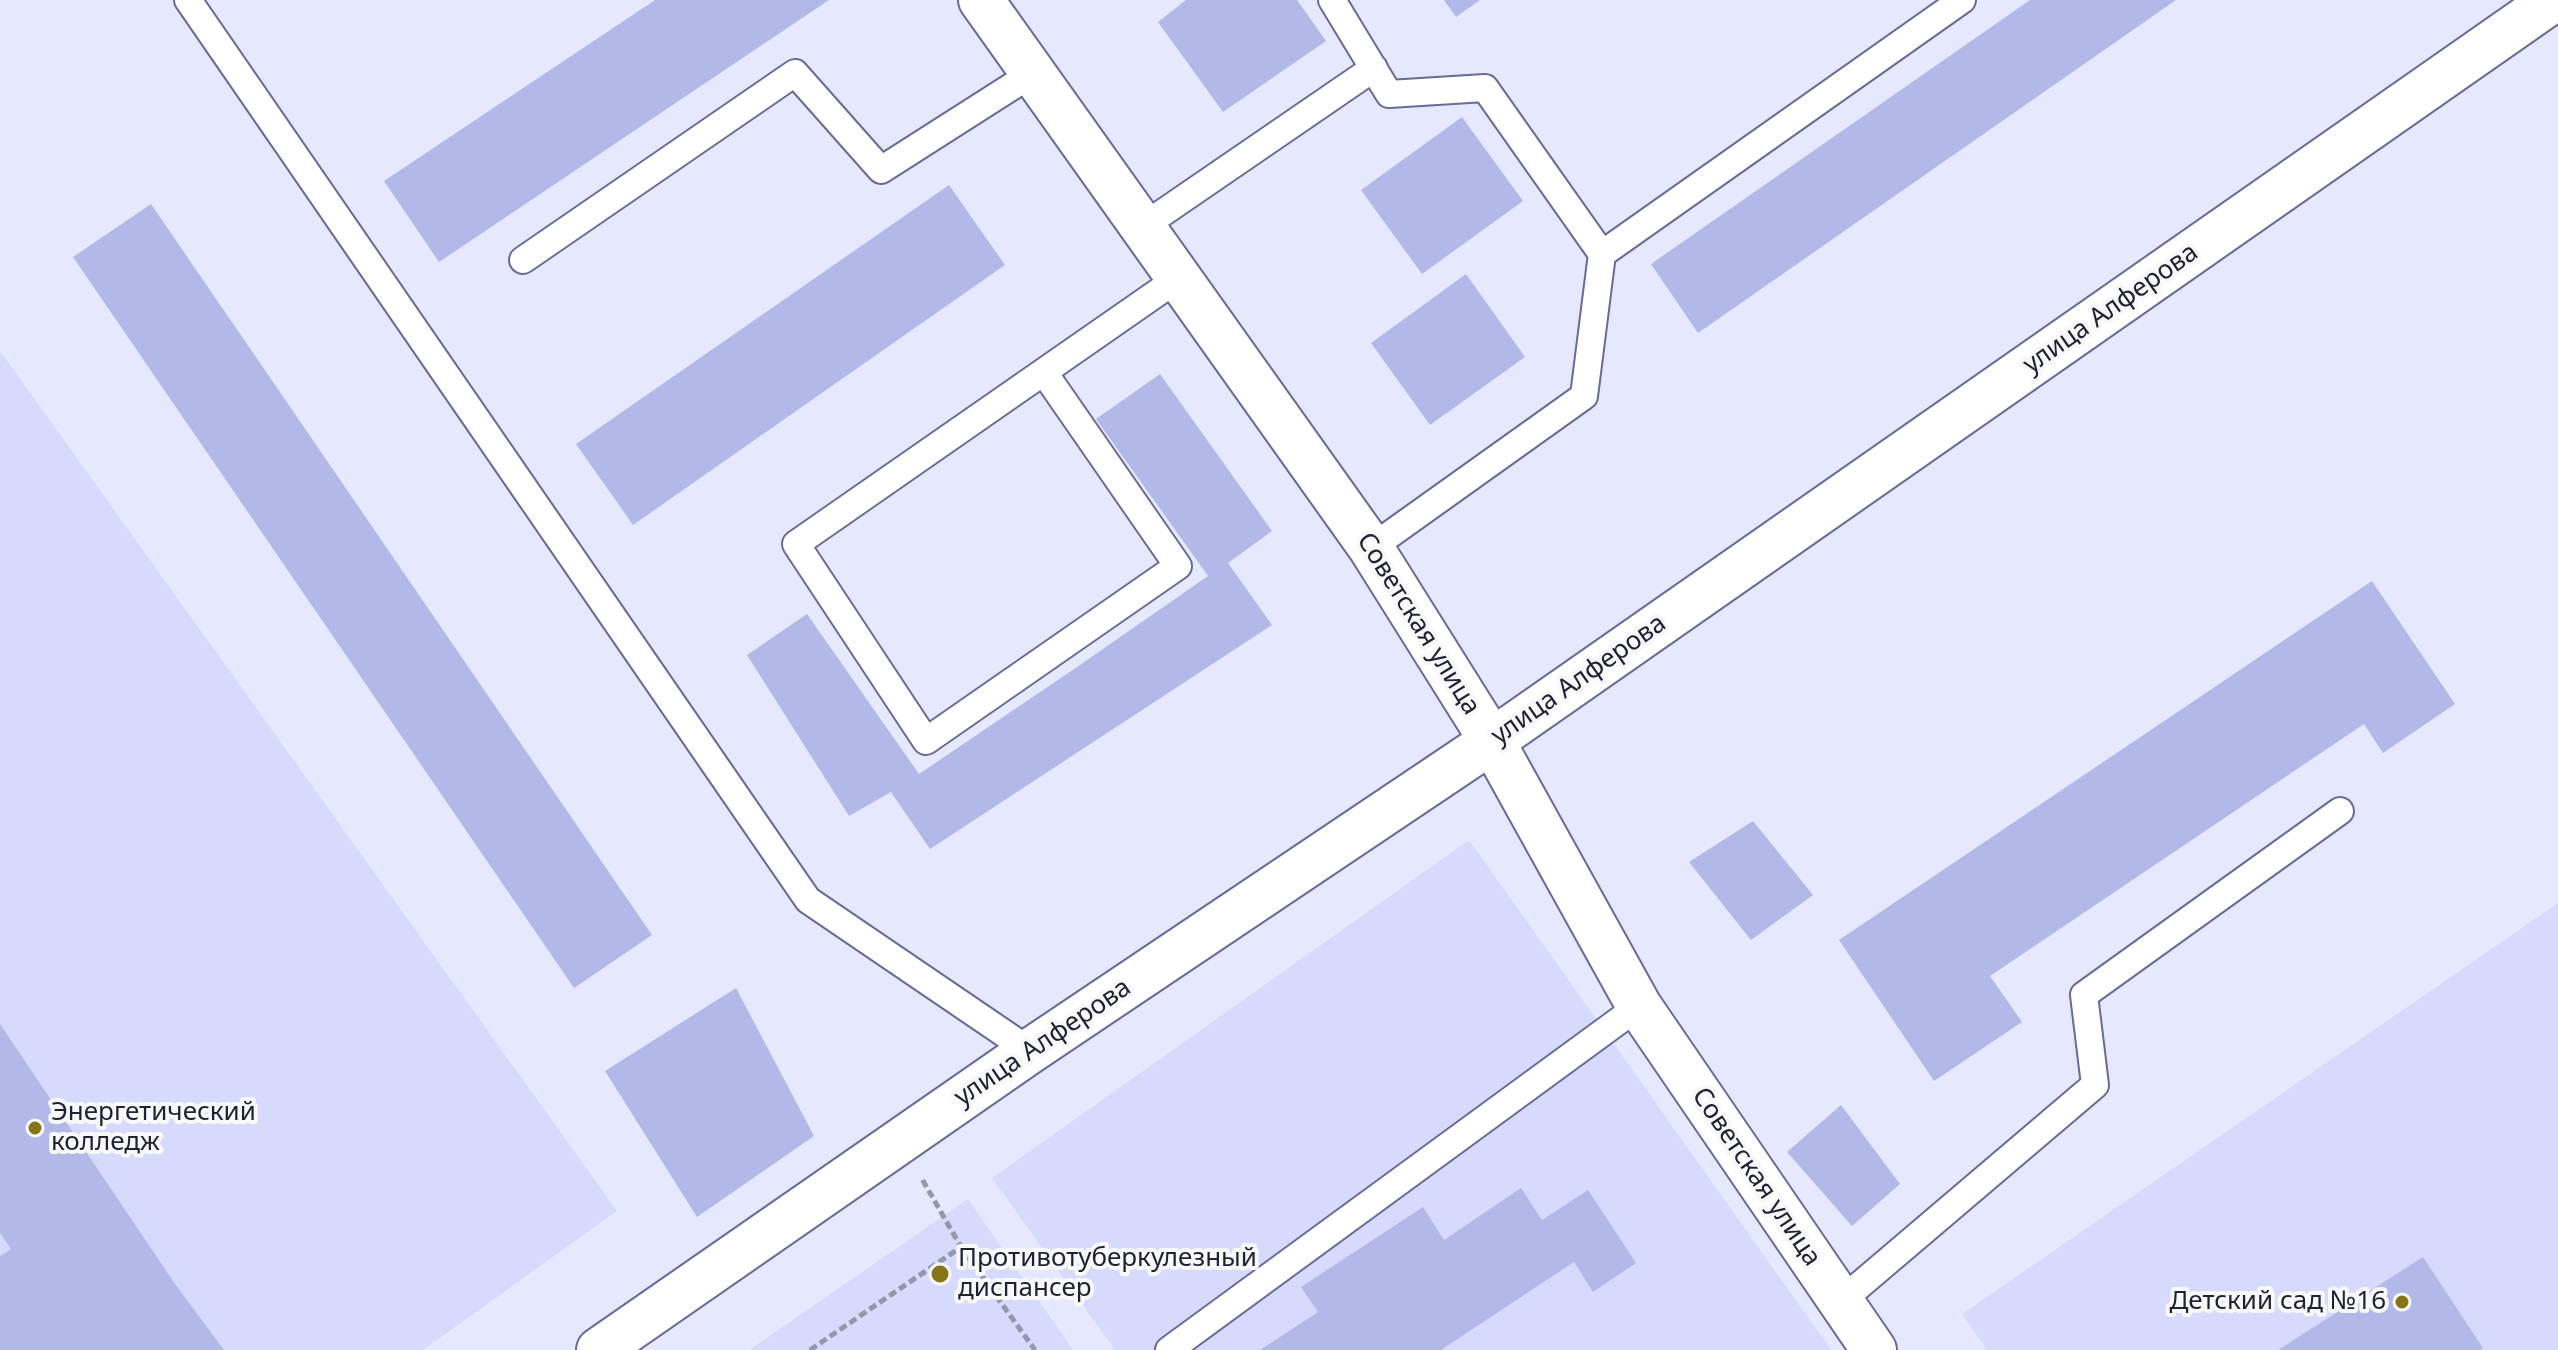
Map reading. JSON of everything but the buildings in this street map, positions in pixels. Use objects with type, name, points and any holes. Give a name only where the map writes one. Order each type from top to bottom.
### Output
[{"type":"street","name":"Советская улица","points":[[981,0],[1371,548],[1492,741],[1639,1006],[1874,1350]]},
{"type":"street","name":"улица Алферова","points":[[599,1350],[899,1140],[1492,741],[2553,0]]},
{"type":"lane","points":[[188,0],[808,900],[1030,1051]]},
{"type":"lane","points":[[1332,0],[1389,94],[1485,88],[1602,254],[1584,396],[1371,548]]},
{"type":"lane","points":[[1602,254],[1962,0]]},
{"type":"lane","points":[[1142,227],[1374,68]]},
{"type":"lane","points":[[523,260],[795,73],[881,170],[1033,73]]},
{"type":"lane","points":[[1045,374],[1178,566],[926,741],[796,544],[1045,374],[1180,277]]},
{"type":"lane","points":[[1841,1301],[2095,1085],[2084,995],[2340,811]]},
{"type":"lane","points":[[1169,1350],[1639,1006]]},
{"type":"path","points":[[899,1140],[961,1247],[1035,1350]]},
{"type":"path","points":[[810,1350],[961,1247]]},
{"type":"shaded area","points":[[0,351],[617,1211],[423,1350],[0,1350]]},
{"type":"shaded area","points":[[1469,840],[1831,1350],[1115,1350],[992,1178]]},
{"type":"shaded area","points":[[2558,903],[2558,1350],[1987,1350],[1962,1314]]},
{"type":"shaded area","name":"Противотуберкулезный диспансер","points":[[968,1199],[1073,1350],[749,1350]]},
{"type":"place","name":"Энергетический колледж","points":[[35,1128]]},
{"type":"place","name":"Противотуберкулезный диспансер","points":[[940,1274]]},
{"type":"place","name":"Детский сад №16","points":[[2402,1302]]}]
